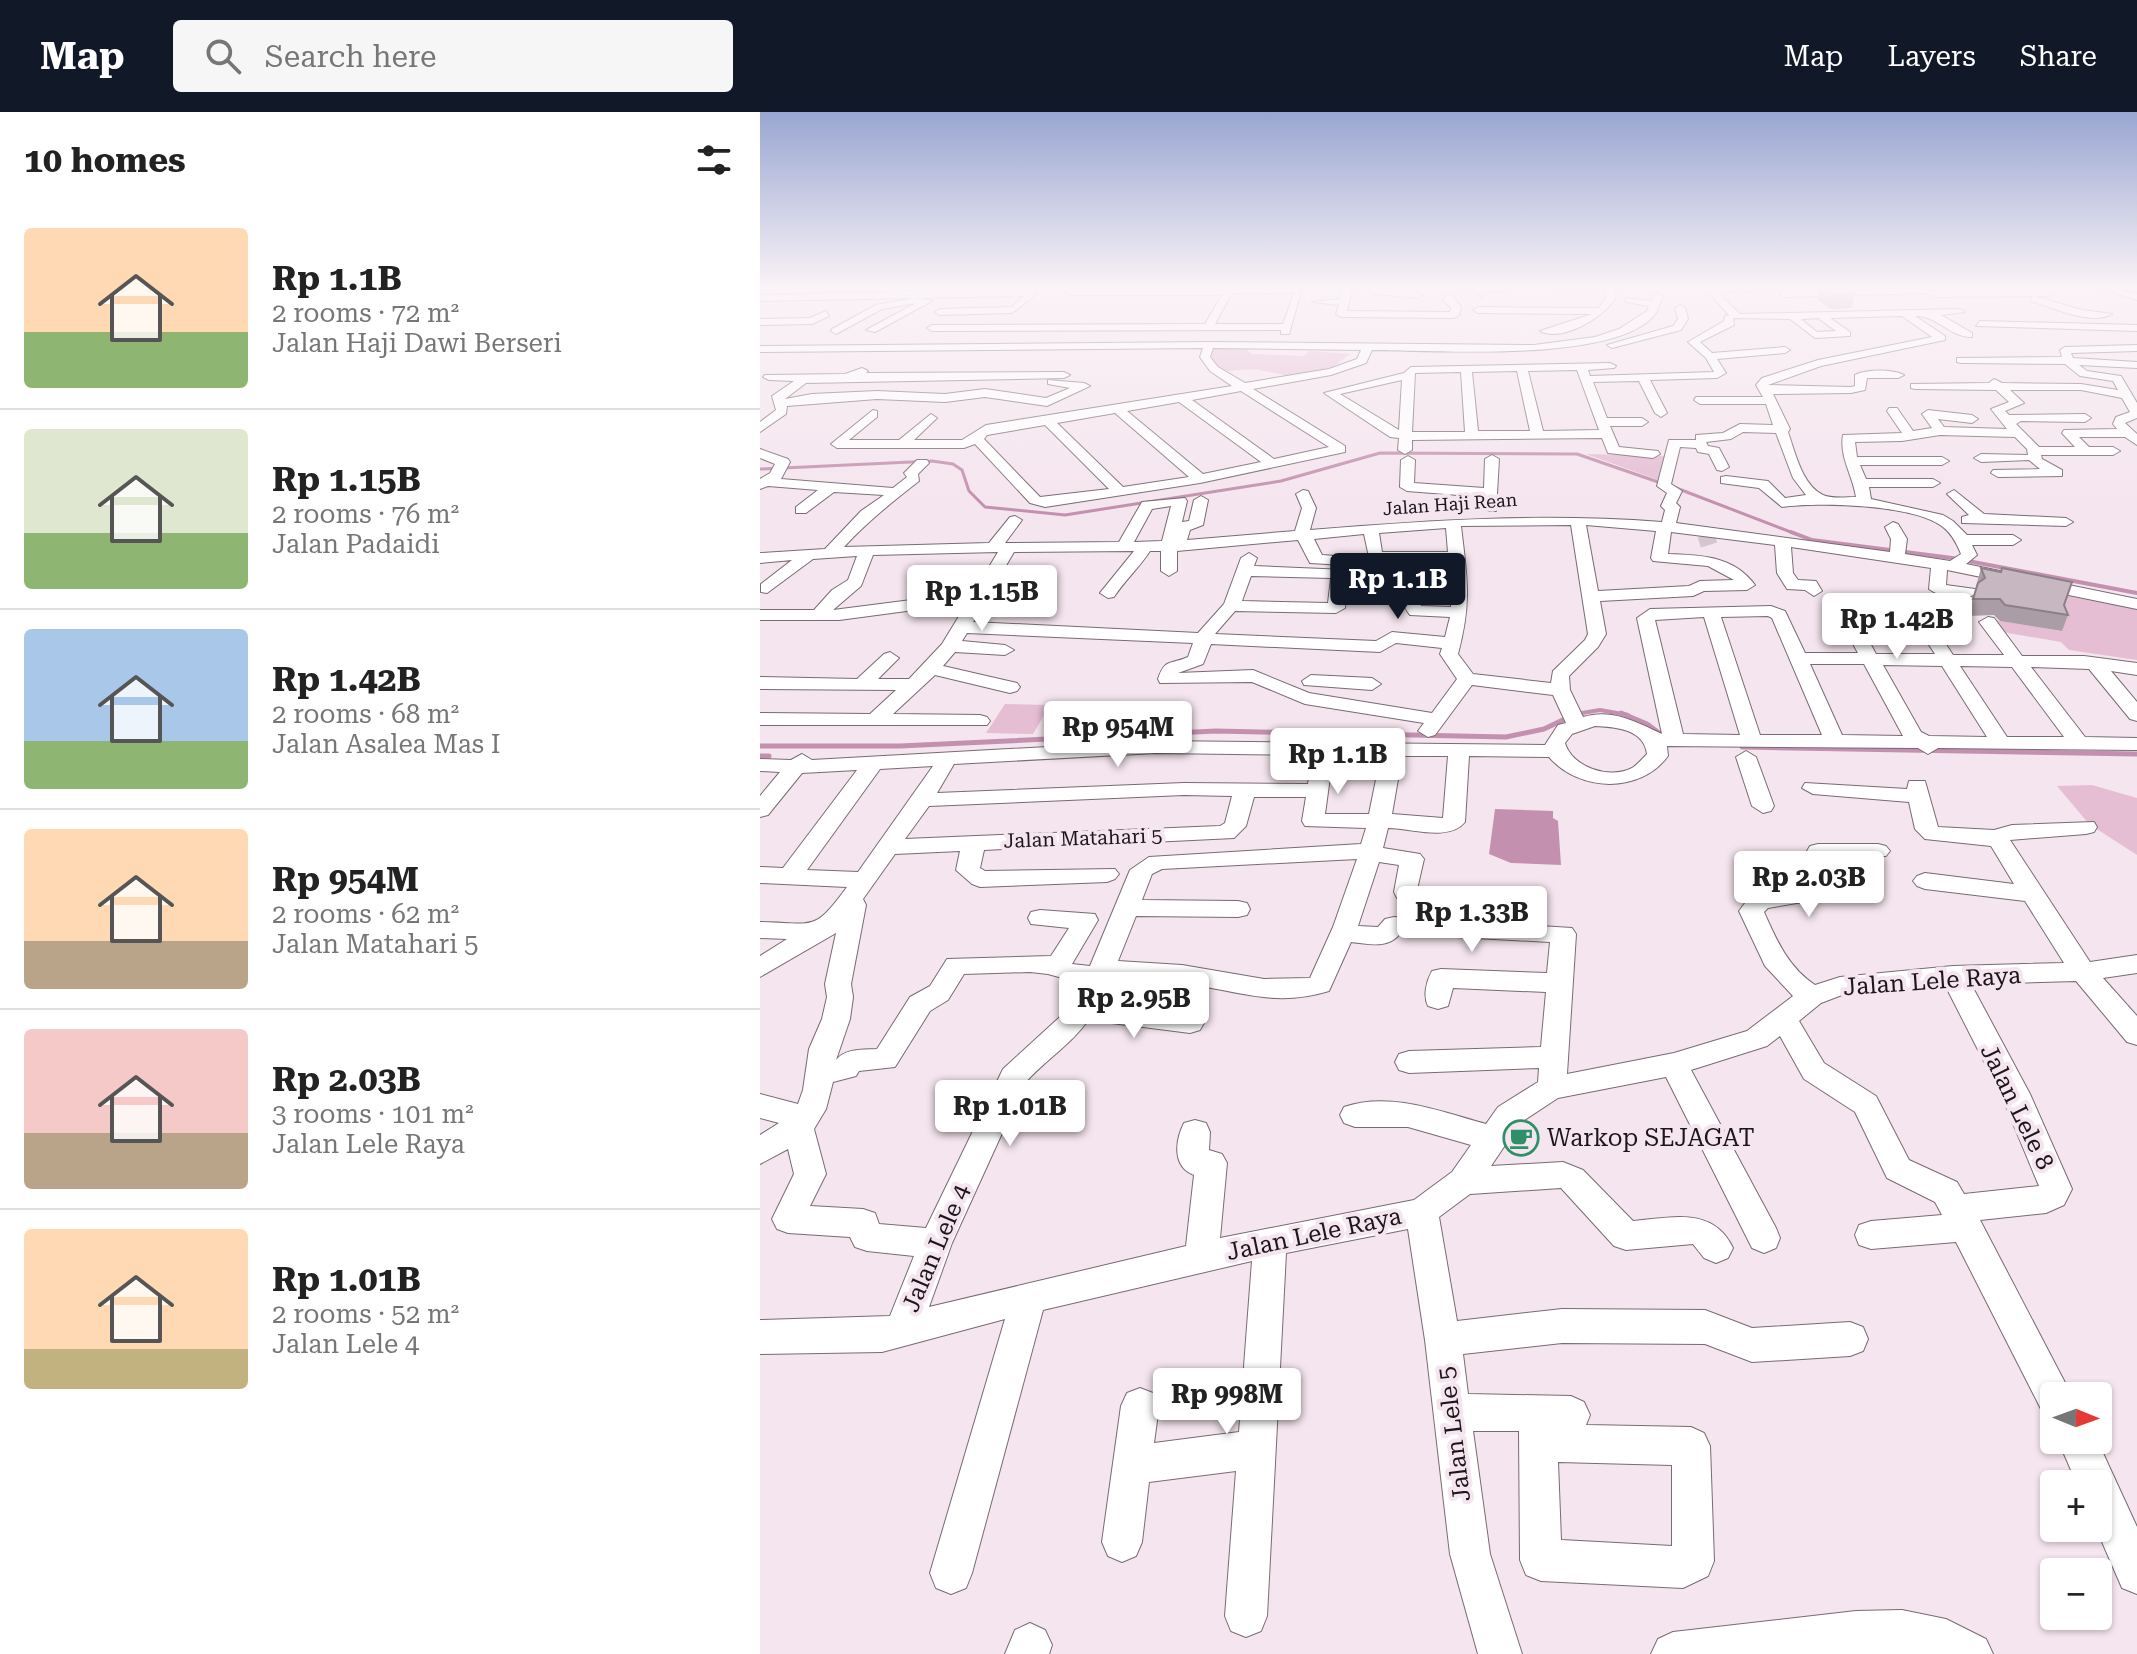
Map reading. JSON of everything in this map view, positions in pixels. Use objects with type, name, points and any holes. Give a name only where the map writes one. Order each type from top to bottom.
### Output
[{"type":"street","points":[[847,377],[863,370],[877,358]]},
{"type":"street","points":[[980,436],[1040,502],[1200,479],[1340,449],[1194,358]]},
{"type":"street","points":[[1202,386],[1210,369],[1205,358]]},
{"type":"street","points":[[873,414],[837,444],[964,444],[980,436],[1048,421],[1220,391],[1249,390],[1351,367],[1366,358]]},
{"type":"street","points":[[1497,358],[1498,369]]},
{"type":"street","points":[[1565,358],[1644,379],[1720,373],[1711,358]]},
{"type":"street","points":[[1580,363],[1585,358]]},
{"type":"street","points":[[1750,358],[1756,361],[1769,358]]},
{"type":"street","points":[[1818,498],[1793,470],[1784,429],[1762,385],[1766,380],[1839,358]]},
{"type":"street","points":[[1850,358],[1868,367]]},
{"type":"street","points":[[1889,358],[1895,361],[1915,386],[1939,399]]},
{"type":"street","points":[[1953,358],[1960,367],[1980,370],[2072,366]]},
{"type":"street","points":[[2068,358],[2072,366],[2086,375],[2115,377],[2130,397],[2137,414],[2120,420],[2119,424],[2132,434]]},
{"type":"street","points":[[1580,363],[1615,451],[1653,454]]},
{"type":"street","points":[[1492,493],[1407,487],[1408,371],[1522,369],[1580,363],[1610,366]]},
{"type":"street","points":[[974,389],[998,364]]},
{"type":"street","points":[[1023,375],[1034,365]]},
{"type":"street","points":[[1960,367],[2137,365]]},
{"type":"street","points":[[1271,390],[1375,370],[1351,367]]},
{"type":"street","points":[[1466,369],[1472,435]]},
{"type":"street","points":[[1522,369],[1537,434]]},
{"type":"street","points":[[1980,370],[2018,403],[1997,409],[2057,474],[1998,473]]},
{"type":"street","points":[[1700,400],[1851,390],[1861,388],[1861,375],[1903,374]]},
{"type":"street","points":[[917,387],[929,375]]},
{"type":"street","points":[[769,377],[1064,375],[1052,382]]},
{"type":"street","points":[[1408,375],[1330,394],[1394,434],[1406,445],[1455,443],[1472,435],[1508,442],[1537,434],[1608,433],[1642,422]]},
{"type":"street","points":[[1698,377],[1709,387]]},
{"type":"street","points":[[762,425],[809,378]]},
{"type":"street","points":[[1644,379],[1661,413]]},
{"type":"street","points":[[1382,382],[1408,396]]},
{"type":"street","points":[[781,403],[877,395],[945,398],[985,393],[1047,402],[1084,386],[1035,383]]},
{"type":"street","points":[[1915,386],[2081,387],[2130,397]]},
{"type":"street","points":[[760,396],[781,403],[829,407]]},
{"type":"street","points":[[980,436],[1008,396]]},
{"type":"street","points":[[1182,398],[1272,464]]},
{"type":"street","points":[[1091,413],[1096,405],[1105,402],[1135,406]]},
{"type":"street","points":[[1118,409],[1200,479]]},
{"type":"street","points":[[1893,411],[1910,436]]},
{"type":"street","points":[[1937,426],[2050,424],[2045,417],[2085,418]]},
{"type":"street","points":[[902,444],[931,418]]},
{"type":"street","points":[[1865,419],[1875,437]]},
{"type":"street","points":[[1863,494],[1851,459],[1848,438],[1910,436],[1937,426],[1977,420],[2013,425]]},
{"type":"street","points":[[1048,421],[1119,491]]},
{"type":"street","points":[[1784,429],[1740,428],[1734,435],[1700,436],[1674,443],[1665,484],[1675,491],[1668,506],[1673,507],[1659,558],[1708,543],[1725,565],[1793,585],[1810,585],[1814,591]]},
{"type":"street","points":[[2086,451],[2068,433],[2132,434]]},
{"type":"street","points":[[1555,434],[1559,450]]},
{"type":"street","points":[[1700,436],[1703,449],[1714,451],[1724,473],[1763,484],[1782,503],[1933,483]]},
{"type":"street","points":[[1967,445],[2033,451],[2113,451]]},
{"type":"street","points":[[1851,459],[1931,449]]},
{"type":"street","points":[[1981,458],[2033,451]]},
{"type":"street","points":[[760,453],[786,464],[776,476],[763,484]]},
{"type":"street","points":[[1490,520],[1492,459]]},
{"type":"street","points":[[1851,459],[1942,461]]},
{"type":"street","points":[[1851,459],[1912,470]]},
{"type":"street","points":[[829,554],[866,514],[881,506],[914,478],[911,473],[922,463]]},
{"type":"street","points":[[763,484],[896,492]]},
{"type":"street","points":[[801,510],[830,488]]},
{"type":"street","points":[[1303,494],[1309,508],[1301,536],[1306,538],[1307,546],[1316,560],[1349,560]]},
{"type":"street","points":[[1863,494],[1922,497]]},
{"type":"street","points":[[1863,494],[1944,521],[1980,518],[2066,522]]},
{"type":"street","points":[[1954,494],[1980,518]]},
{"type":"street","points":[[1124,546],[1147,505],[1175,500],[1180,503],[1169,571]]},
{"type":"street","points":[[1174,546],[1184,526],[1196,525],[1201,500]]},
{"type":"street","name":"Jalan Haji Rean","points":[[760,558],[867,550],[1174,546],[1371,530],[1428,519],[1453,523],[1578,520],[1666,526],[1708,543],[1783,542],[1821,555],[1897,553],[2137,604]]},
{"type":"street","points":[[875,720],[931,669],[950,646],[980,596],[1015,520]]},
{"type":"street","points":[[1574,719],[1560,690],[1561,671],[1592,643],[1597,634],[1578,520]]},
{"type":"street","points":[[1944,521],[1962,540],[1969,555],[1954,563],[1937,589],[1969,593]]},
{"type":"street","points":[[1453,523],[1461,584],[1459,612],[1450,643],[1453,662],[1467,679],[1560,690]]},
{"type":"street","points":[[1893,527],[1899,539],[1897,553]]},
{"type":"street","points":[[1371,530],[1377,556],[1405,559],[1458,557]]},
{"type":"street","points":[[1962,540],[2013,540]]},
{"type":"street","points":[[1256,541],[1235,599],[1208,629],[1196,660],[1169,669],[1165,686],[1253,676],[1267,680],[1284,691],[1326,700],[1428,734],[1459,749],[1554,751]]},
{"type":"street","points":[[1591,596],[1747,585],[1763,574],[1783,542]]},
{"type":"street","points":[[1108,593],[1118,578],[1129,571],[1145,546]]},
{"type":"street","points":[[819,615],[838,594],[855,583],[867,550]]},
{"type":"street","points":[[767,588],[807,556]]},
{"type":"street","points":[[1405,559],[1404,583],[1410,590],[1411,605],[1416,611],[1459,612]]},
{"type":"street","points":[[1235,599],[1335,609],[1340,573],[1244,571]]},
{"type":"street","points":[[1294,596],[1301,573]]},
{"type":"street","points":[[760,615],[839,615],[980,596]]},
{"type":"street","points":[[1235,599],[1336,596]]},
{"type":"street","points":[[1913,607],[2001,743]]},
{"type":"street","points":[[1842,608],[1919,747]]},
{"type":"street","points":[[1410,638],[1416,611]]},
{"type":"street","points":[[1711,612],[1763,806]]},
{"type":"street","points":[[1835,742],[1800,658],[1776,612],[1656,613],[1646,618],[1662,746],[1651,767],[1617,778],[1576,771],[1561,762],[1554,751],[1554,739],[1574,719],[1630,724],[1662,746],[1749,749],[2001,743],[2137,744]]},
{"type":"street","points":[[1988,622],[2079,744]]},
{"type":"street","points":[[961,627],[1380,647],[1389,638],[1450,643]]},
{"type":"street","points":[[950,646],[1005,650]]},
{"type":"street","points":[[864,682],[890,658]]},
{"type":"street","points":[[1800,658],[2091,663],[2137,669]]},
{"type":"street","points":[[2091,663],[2096,665],[2137,715]]},
{"type":"street","points":[[931,669],[1010,687]]},
{"type":"street","points":[[760,765],[797,767],[1156,747],[1393,747],[1428,734],[1467,679]]},
{"type":"street","points":[[1311,681],[1372,684]]},
{"type":"street","points":[[760,683],[914,685]]},
{"type":"street","points":[[1326,700],[1339,683]]},
{"type":"street","points":[[760,738],[769,719],[980,721]]},
{"type":"street","points":[[1749,749],[1835,742],[2137,760]]},
{"type":"street","points":[[1324,747],[1315,791],[1313,821],[1379,820],[1444,826],[1454,822],[1459,749]]},
{"type":"street","points":[[819,1075],[846,1068],[851,1061],[885,1059],[920,1004],[939,993],[956,965],[1030,963],[1085,975],[1100,972],[1205,978],[1260,989],[1313,987],[1320,984],[1335,954],[1379,820],[1393,747]]},
{"type":"street","points":[[760,753],[808,753],[760,810]]},
{"type":"street","points":[[760,968],[833,923],[890,847],[948,758]]},
{"type":"street","points":[[790,876],[873,763]]},
{"type":"street","points":[[1813,788],[1918,791],[1926,829],[1933,834],[1994,838],[2012,832],[2086,827]]},
{"type":"street","points":[[922,800],[1184,789],[1315,791]]},
{"type":"street","name":"Jalan Matahari 5","points":[[890,847],[1226,833],[1235,826],[1245,790]]},
{"type":"street","points":[[1994,838],[2083,972],[2137,1035]]},
{"type":"street","points":[[974,842],[968,870],[980,879],[1107,874]]},
{"type":"street","points":[[1812,996],[1789,983],[1774,962],[1751,911],[1760,901],[1811,893],[1821,879],[1816,856],[1818,851],[1878,851]]},
{"type":"street","name":"Jalan Lele 4","points":[[902,1331],[935,1243],[1013,1077],[1083,1009],[1099,983],[1100,972],[1142,870],[1157,862],[1369,852],[1412,859],[1406,892]]},
{"type":"street","points":[[760,875],[790,876],[858,890]]},
{"type":"street","points":[[1925,881],[2032,894]]},
{"type":"street","points":[[760,1151],[801,1123],[818,1090],[823,1049],[838,1008],[838,984],[858,890]]},
{"type":"street","points":[[1128,908],[1238,909]]},
{"type":"street","points":[[1040,918],[1086,920],[1057,967]]},
{"type":"street","points":[[1341,933],[1384,936],[1394,925],[1563,934],[1552,1088]]},
{"type":"street","points":[[760,930],[820,932]]},
{"type":"street","name":"Jalan Lele Raya","points":[[760,1337],[882,1335],[1202,1257],[1422,1212],[1463,1181],[1509,1115],[1552,1088],[1674,1064],[1757,1039],[1812,996],[1858,982],[1953,975],[2083,972],[2137,964]]},
{"type":"street","name":"Jalan Lele 8","points":[[1953,975],[1997,1065],[2015,1094],[2056,1189],[2046,1199],[1962,1218]]},
{"type":"street","points":[[1438,999],[1441,978],[1559,983]]},
{"type":"street","points":[[1083,1009],[1190,1023]]},
{"type":"street","points":[[1785,1020],[1814,1071],[1866,1104],[1898,1169],[1907,1176],[1946,1192],[2047,1382]]},
{"type":"street","points":[[1409,1062],[1553,1057]]},
{"type":"street","points":[[1674,1064],[1706,1131],[1742,1189],[1764,1238]]},
{"type":"street","points":[[760,1106],[801,1123]]},
{"type":"street","points":[[1355,1115],[1408,1115],[1491,1138]]},
{"type":"street","points":[[801,1123],[810,1174],[788,1219],[863,1223],[867,1237],[935,1243]]},
{"type":"street","points":[[1195,1132],[1193,1159],[1198,1163],[1211,1163],[1202,1257]]},
{"type":"street","points":[[1463,1181],[1563,1175],[1572,1179],[1626,1236],[1693,1230],[1704,1234],[1716,1248]]},
{"type":"street","name":"Jalan Lele 5","points":[[1422,1212],[1443,1340],[1470,1554],[1500,1654]]},
{"type":"street","points":[[1871,1235],[1962,1218]]},
{"type":"street","points":[[1246,1616],[1270,1242]]},
{"type":"street","points":[[951,1573],[1029,1297]]},
{"type":"street","points":[[1443,1340],[1562,1326],[1705,1327],[1752,1345],[1850,1339]]},
{"type":"street","points":[[1122,1542],[1140,1406]]},
{"type":"street","points":[[1453,1413],[1549,1423],[1691,1446],[1693,1561],[1683,1567],[1541,1560],[1549,1423]]},
{"type":"street","points":[[1133,1465],[1257,1449]]},
{"type":"street","points":[[2112,1517],[2137,1573]]},
{"type":"street","points":[[1673,1654],[1871,1631],[1946,1641],[1971,1654]]},
{"type":"shaded area","points":[[1212,358],[1345,358],[1333,367],[1289,376],[1256,369],[1226,371]]},
{"type":"shaded area","points":[[1586,454],[1667,456],[1664,482]]},
{"type":"shaded area","points":[[2067,593],[2137,607],[2137,660],[2069,650],[2061,642],[2002,632],[1995,620],[2061,631],[2058,621]]},
{"type":"shaded area","points":[[1005,704],[1050,705],[1033,734],[986,733]]},
{"type":"shaded area","points":[[2092,785],[2137,798],[2137,855],[2089,824],[2057,786]]},
{"type":"shaded area","points":[[1495,809],[1553,811],[1553,818],[1558,821],[1561,865],[1511,863],[1489,854]]},
{"type":"building","points":[[1981,568],[2001,572],[2002,568],[2072,582],[2064,605],[2068,615],[2005,605],[2000,599],[1973,599],[1978,583],[1985,578]]},
{"type":"waterway","points":[[760,469],[932,461],[953,464],[962,470],[969,491],[985,507],[1065,515],[1281,481],[1380,453],[1577,454],[1661,483]]},
{"type":"waterway","points":[[1671,486],[1796,534]]},
{"type":"waterway","points":[[1791,532],[1812,540],[1952,558],[2137,593]]},
{"type":"waterway","points":[[1580,713],[1576,714],[1600,710],[1624,714]]},
{"type":"waterway","points":[[1624,714],[1647,724],[1666,738]]},
{"type":"waterway","points":[[760,746],[900,746],[1216,731],[1506,737],[1544,729],[1567,718]]},
{"type":"waterway","points":[[1742,747],[2137,754]]},
{"type":"waterway","points":[[760,756],[769,756]]},
{"type":"tunnel","points":[[1706,535],[1709,545]]},
{"type":"place","name":"Warkop SEJAGAT","points":[[1521,1138]]}]
